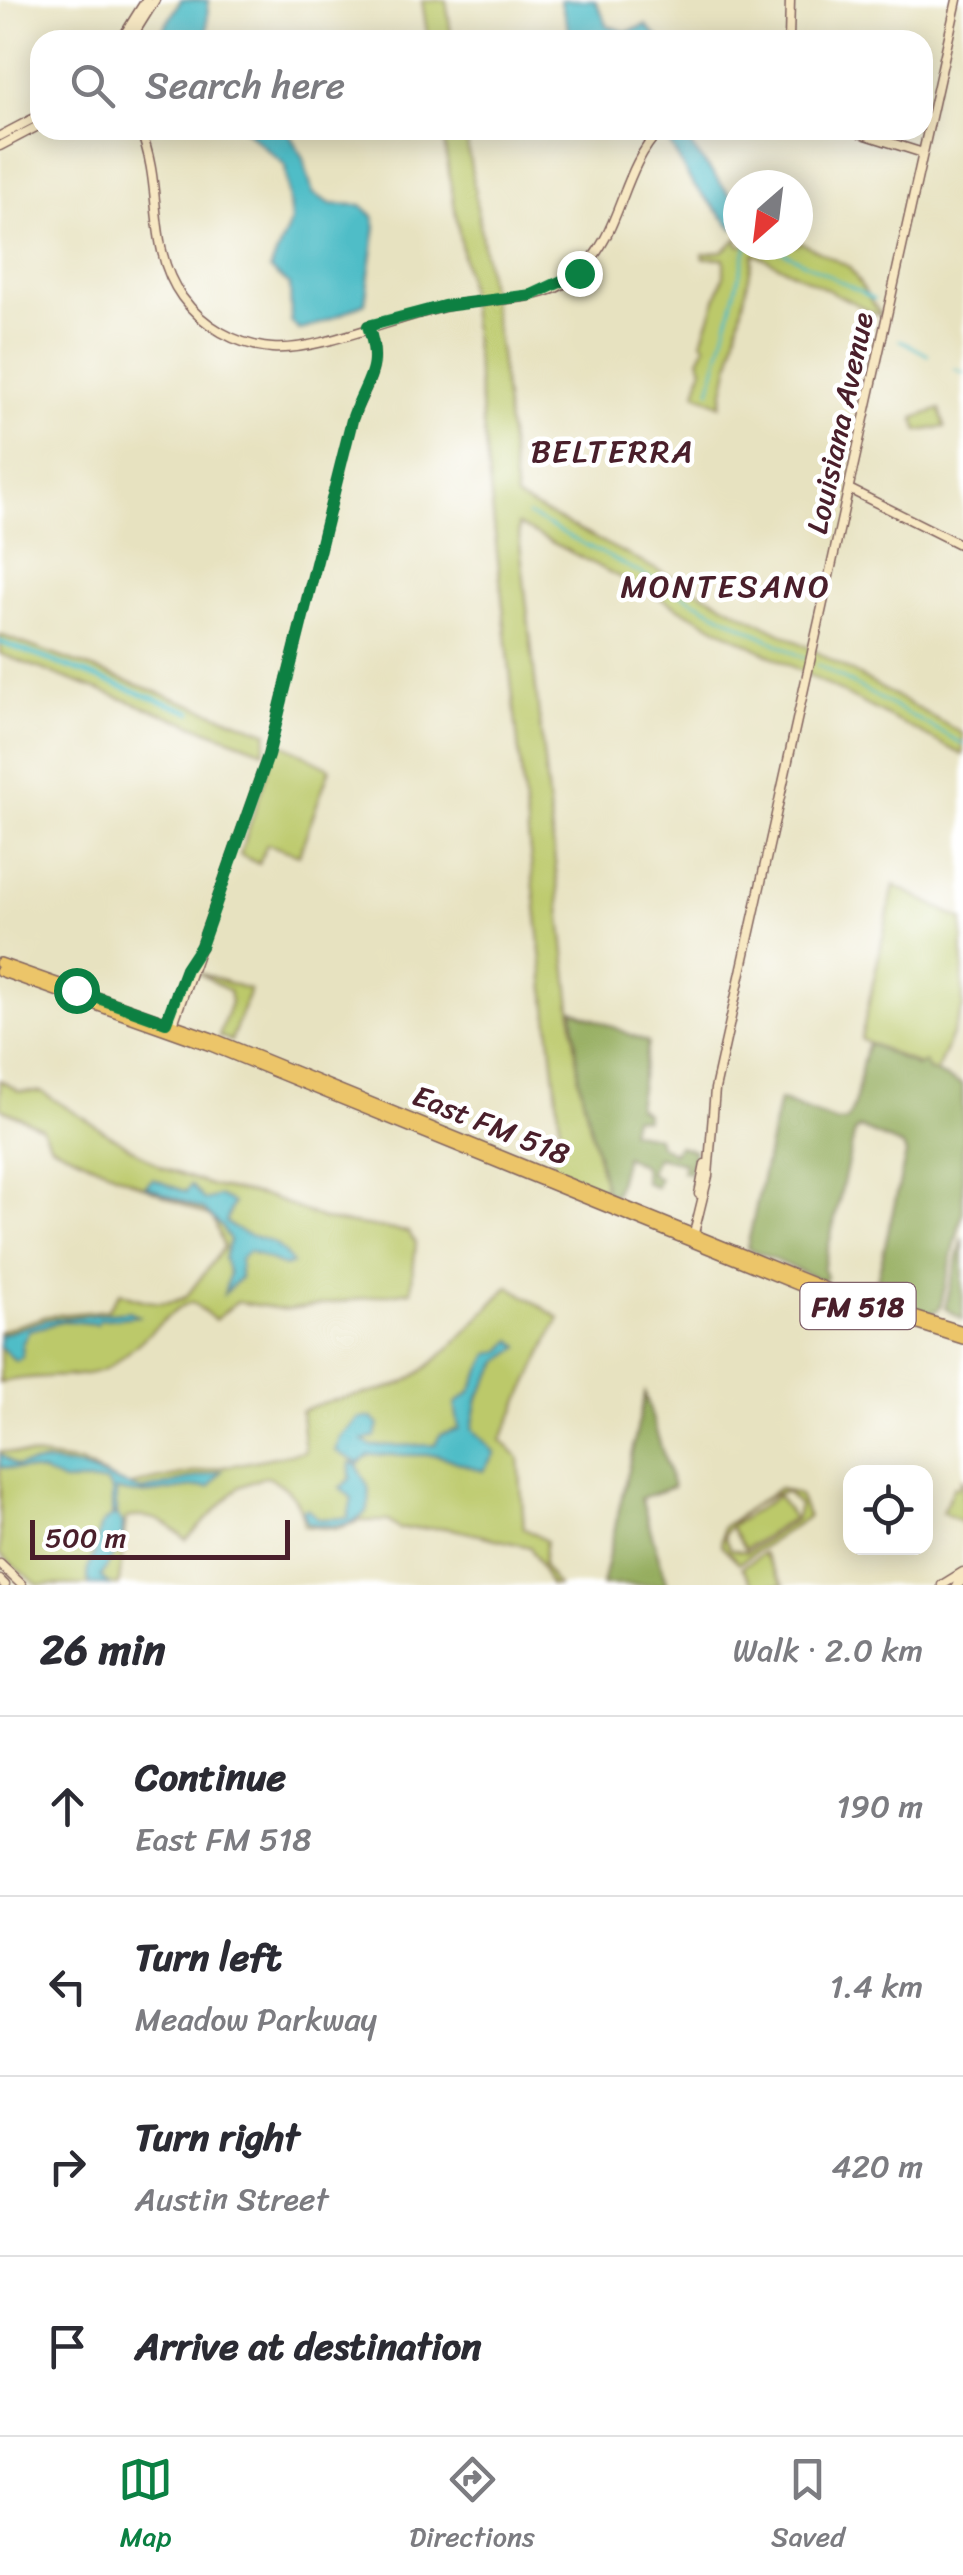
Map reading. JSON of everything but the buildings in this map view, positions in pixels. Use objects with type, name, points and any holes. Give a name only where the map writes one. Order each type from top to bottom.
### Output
[{"type":"main road","name":"East FM 518","points":[[0,963],[46,983]]},
{"type":"main road","name":"East FM 518","points":[[0,970],[168,1026],[756,1264],[963,1339]]},
{"type":"main road","name":"East FM 518","points":[[919,1322],[963,1331]]},
{"type":"street","points":[[128,30],[146,0]]},
{"type":"street","points":[[136,30],[155,0]]},
{"type":"street","points":[[788,30],[790,0]]},
{"type":"street","name":"Louisiana Avenue","points":[[933,109],[957,0]]},
{"type":"street","points":[[0,136],[30,120]]},
{"type":"street","points":[[0,146],[30,130]]},
{"type":"street","points":[[143,140],[154,174],[162,255],[176,288],[202,319],[237,340],[274,348],[304,347],[444,306],[532,295],[570,280],[594,259],[608,237],[638,162],[653,140]]},
{"type":"street","points":[[880,140],[923,154]]},
{"type":"street","name":"Louisiana Avenue","points":[[691,1237],[709,1150],[715,1088],[926,140]]},
{"type":"street","points":[[168,1026],[201,946],[268,756],[352,420],[374,376],[374,350],[368,326]]},
{"type":"street","points":[[848,489],[963,546]]},
{"type":"street","points":[[0,1564],[22,1585]]},
{"type":"street","points":[[942,1585],[961,1578]]},
{"type":"green space","points":[[422,0],[446,0],[450,30],[426,30]]},
{"type":"green space","points":[[444,140],[467,140],[500,354],[516,498],[806,646],[963,734],[963,755],[518,525],[579,1080],[606,1192],[551,1169],[560,1126],[468,288]]},
{"type":"green space","points":[[813,249],[849,267],[882,317],[768,260],[813,260]]},
{"type":"green space","points":[[723,251],[723,258],[703,258],[702,254]]},
{"type":"green space","points":[[724,260],[752,260],[721,405],[696,393],[703,367],[699,359],[706,345],[702,341],[724,275]]},
{"type":"green space","points":[[940,409],[945,427],[918,431],[914,418]]},
{"type":"green space","points":[[0,635],[267,732],[264,751],[0,654]]},
{"type":"green space","points":[[277,741],[330,768],[299,855],[267,844],[259,864],[240,855]]},
{"type":"green space","points":[[894,885],[963,920],[963,1008],[936,1073],[861,1039]]},
{"type":"green space","points":[[197,972],[250,990],[231,1041],[219,1036],[231,1002],[229,991]]},
{"type":"green space","points":[[573,1010],[648,1042],[637,1106],[646,1114],[645,1119],[633,1117],[630,1131],[657,1137],[659,1145],[674,1153],[678,1146],[694,1150],[690,1173],[682,1171],[684,1163],[657,1157],[649,1172],[659,1179],[656,1187],[645,1182],[643,1166],[625,1156],[615,1195],[606,1192],[579,1080]]},
{"type":"green space","points":[[868,1043],[917,1066],[925,1062],[929,1070],[963,1085],[963,1211],[940,1308],[930,1315],[873,1298],[906,1154],[903,1146],[860,1128],[855,1131],[823,1270],[827,1278],[823,1281],[747,1248],[779,1100],[837,1122],[847,1121]]},
{"type":"green space","points":[[0,1080],[19,1091],[42,1092],[163,1168],[213,1186],[270,1197],[325,1220],[408,1232],[416,1243],[411,1291],[287,1310],[237,1302],[215,1320],[192,1302],[174,1312],[107,1368],[0,1383],[0,1331],[46,1316],[107,1310],[120,1292],[152,1302],[186,1297],[224,1247],[213,1218],[51,1145],[41,1127],[0,1108]]},
{"type":"green space","points":[[963,1238],[963,1320],[945,1308]]},
{"type":"green space","points":[[509,1286],[559,1318],[501,1440],[519,1458],[524,1528],[546,1541],[543,1565],[557,1585],[550,1585],[530,1547],[448,1528],[399,1529],[388,1521],[360,1521],[335,1529],[304,1526],[293,1496],[266,1476],[239,1487],[186,1540],[159,1520],[126,1518],[119,1585],[38,1585],[0,1554],[0,1451],[80,1463],[126,1486],[305,1451],[301,1412],[405,1382],[445,1352]]},
{"type":"green space","points":[[645,1394],[673,1487],[641,1498],[667,1585],[602,1585]]},
{"type":"green space","points":[[963,1478],[962,1523],[942,1512],[954,1486],[958,1488]]},
{"type":"green space","points":[[779,1488],[799,1495],[808,1517],[739,1563],[721,1545],[723,1527]],"holes":[[[786,1492],[799,1505],[795,1520],[747,1552],[730,1549],[724,1536],[728,1529],[760,1502]]]},
{"type":"green space","points":[[778,1496],[793,1518],[745,1549],[730,1527]]},
{"type":"green space","points":[[763,1553],[784,1585],[754,1585],[742,1567]]},
{"type":"water","points":[[181,0],[208,0],[207,30],[163,30]]},
{"type":"water","points":[[560,0],[595,0],[608,26],[621,30],[569,30]]},
{"type":"water","points":[[256,140],[293,140],[303,158],[313,193],[331,204],[361,205],[373,216],[376,226],[365,303],[299,330],[291,322],[290,285],[270,269],[291,221],[285,165]]},
{"type":"water","points":[[668,140],[686,140],[723,186],[723,217],[692,183]]},
{"type":"water","points":[[153,1179],[186,1192],[191,1185],[204,1200],[219,1196],[233,1203],[226,1222],[276,1245],[292,1264],[284,1266],[249,1251],[240,1259],[240,1278],[224,1294],[229,1274],[224,1258],[230,1241],[222,1227],[204,1210],[145,1186]]},
{"type":"water","points":[[129,1311],[138,1316],[99,1320],[97,1324],[66,1321],[29,1330],[22,1344],[22,1357],[16,1361],[0,1347],[0,1335],[46,1320]]},
{"type":"water","points":[[512,1340],[520,1347],[499,1362],[478,1398],[472,1429],[495,1453],[483,1471],[437,1455],[369,1455],[359,1463],[336,1451],[340,1438],[359,1418],[372,1418],[379,1425],[375,1437],[363,1441],[372,1446],[435,1445],[440,1435],[459,1429],[455,1404],[470,1392],[489,1354],[502,1351]]},
{"type":"water","points":[[0,1454],[16,1466],[47,1462],[79,1467],[142,1491],[222,1471],[210,1487],[139,1494],[116,1490],[116,1513],[112,1514],[112,1490],[106,1482],[63,1482],[43,1472],[0,1467]]},
{"type":"water","points":[[350,1463],[358,1465],[368,1487],[366,1510],[360,1518],[340,1525],[307,1523],[303,1510],[307,1508],[318,1519],[348,1518],[352,1498],[340,1488],[350,1479]]},
{"type":"water","points":[[116,1515],[123,1524],[122,1540],[101,1577],[110,1585],[90,1585],[87,1572],[99,1531]]},
{"type":"waterway","points":[[710,391],[743,260]]},
{"type":"waterway","points":[[799,260],[874,299]]},
{"type":"waterway","points":[[900,340],[928,355]]},
{"type":"waterway","points":[[955,369],[963,373]]},
{"type":"waterway","points":[[528,515],[804,658]]},
{"type":"waterway","points":[[0,642],[191,712]]},
{"type":"waterway","points":[[818,665],[963,744]]},
{"type":"district","name":"BELTERRA","points":[[613,451]]},
{"type":"district","name":"MONTESANO","points":[[726,586]]},
{"type":"route","points":[[76,990],[166,1022],[186,969],[201,946],[268,756],[352,420],[374,376],[374,350],[368,326],[444,306],[545,292],[579,273]]}]
